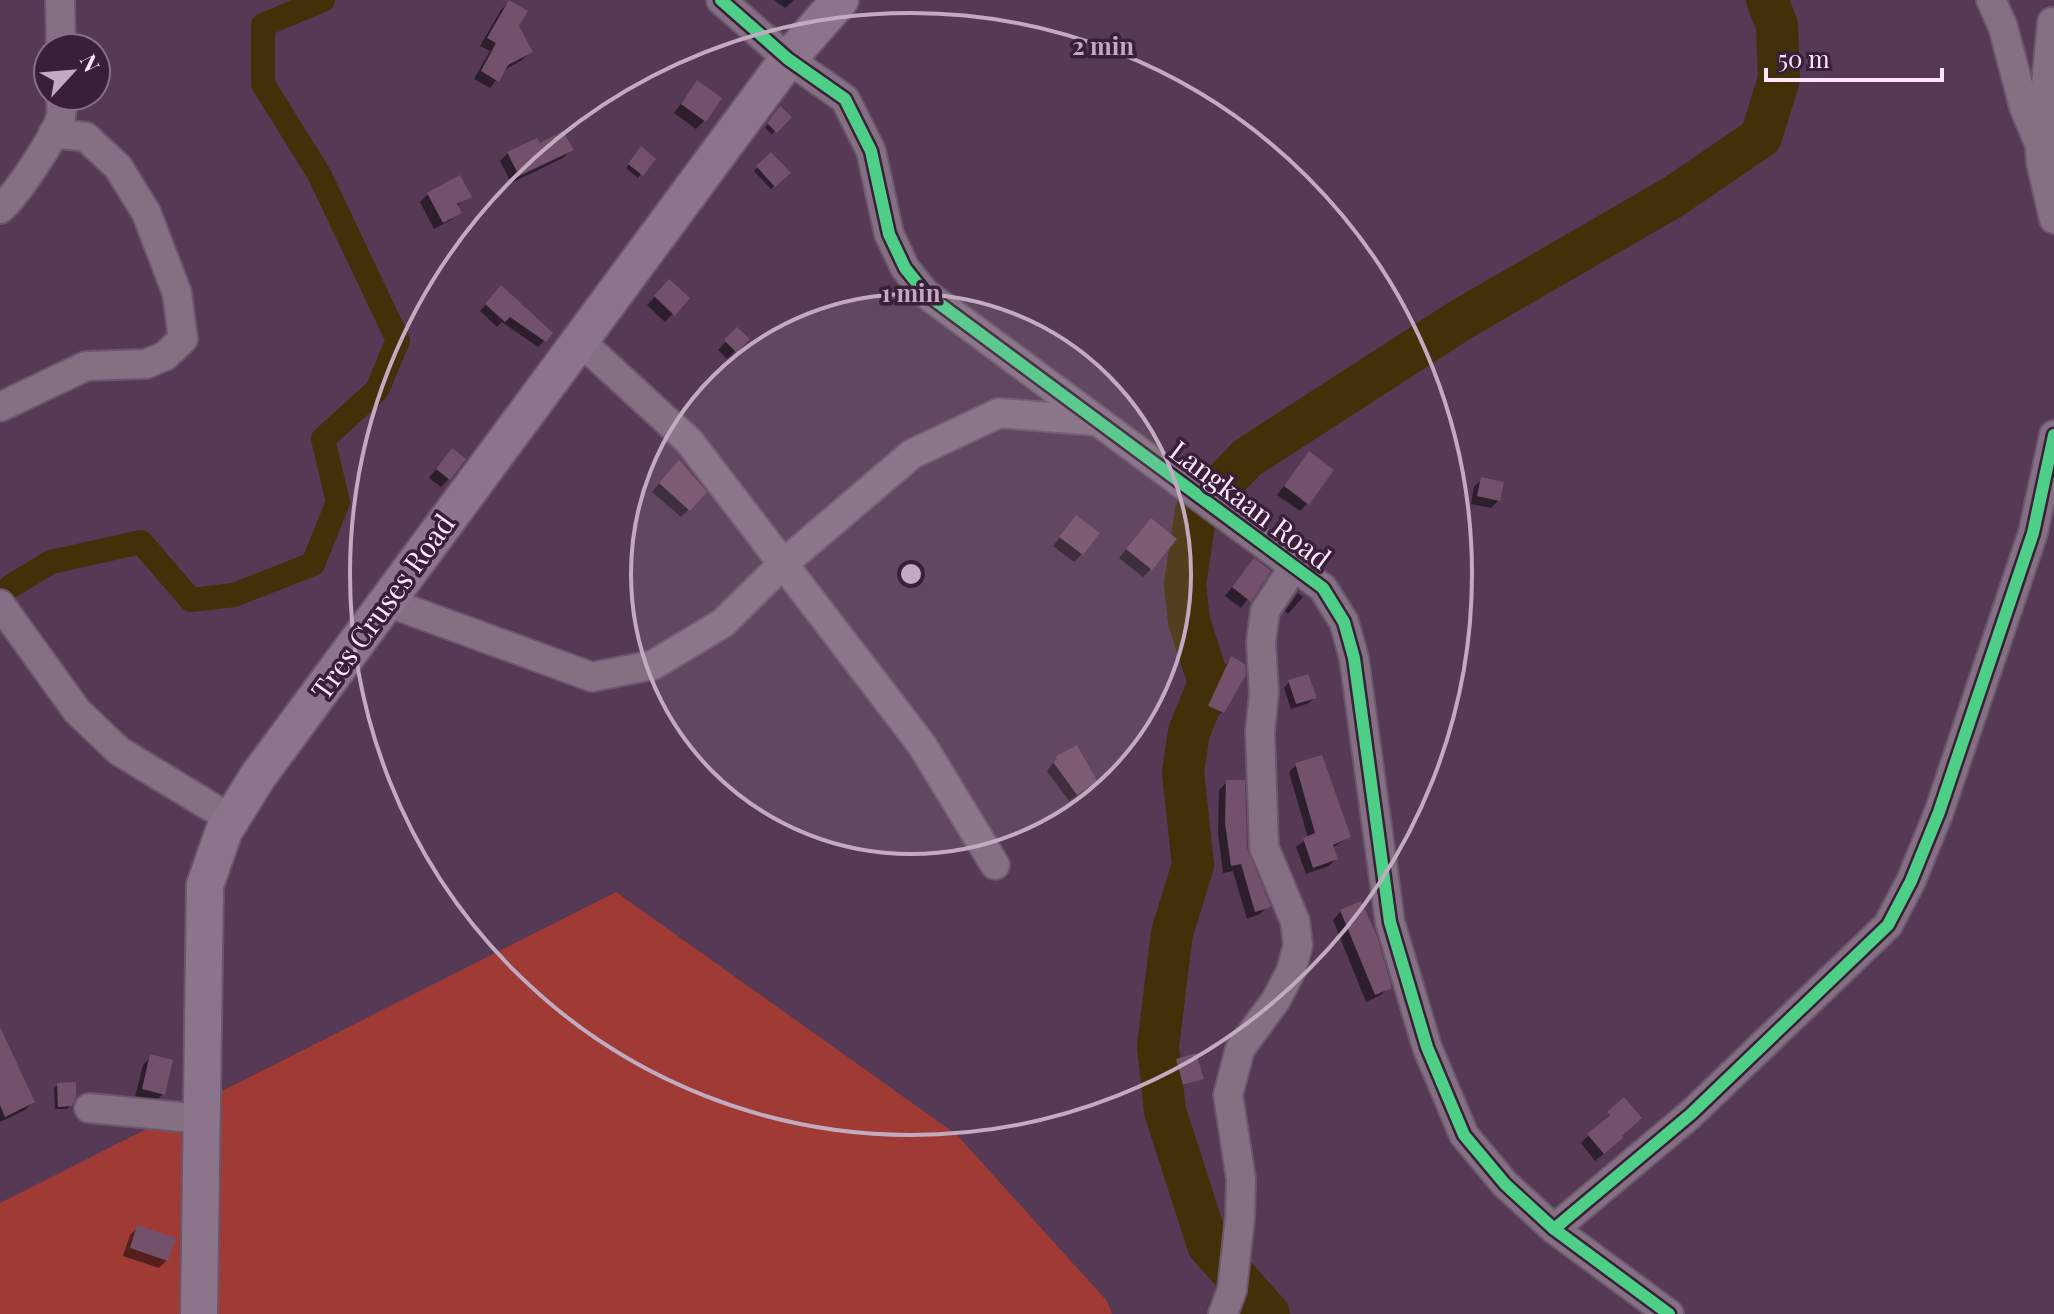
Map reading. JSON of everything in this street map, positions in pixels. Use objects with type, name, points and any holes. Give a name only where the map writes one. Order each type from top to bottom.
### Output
[{"type":"main road","name":"Tres Cruses Road","points":[[199,1314],[205,885],[224,831],[258,776],[788,59],[840,0]]},
{"type":"street","points":[[60,0],[61,32]]},
{"type":"street","name":"Langkaan Road","points":[[721,0],[788,59],[845,99],[871,151],[889,234],[905,268],[925,293],[1323,588],[1344,622],[1354,658],[1390,922],[1427,1047],[1464,1135],[1505,1184],[1554,1229],[1669,1314]]},
{"type":"street","points":[[1991,0],[2003,27],[2024,107],[2040,148]]},
{"type":"street","points":[[2052,22],[2040,148],[2054,219]]},
{"type":"street","points":[[0,209],[24,180],[53,133],[61,112]]},
{"type":"street","points":[[0,407],[86,366],[146,364],[165,356],[183,339],[177,293],[139,200],[118,167],[86,137],[53,133]]},
{"type":"street","points":[[580,341],[689,441],[922,745],[995,865]]},
{"type":"street","points":[[387,602],[592,677],[653,665],[723,623],[783,564],[912,454],[999,413],[1096,421]]},
{"type":"street","points":[[1554,1229],[1691,1114],[1888,925],[1911,881],[1939,812],[2029,548],[2054,435]]},
{"type":"street","points":[[1227,1302],[1240,1218],[1241,1179],[1228,1095],[1240,1049],[1276,1000],[1291,971],[1298,945],[1295,921],[1264,847],[1260,732],[1264,693],[1261,642],[1265,611],[1294,566]]},
{"type":"street","points":[[0,604],[77,711],[119,751],[231,819]]},
{"type":"street","points":[[89,1108],[202,1119]]},
{"type":"shaded area","points":[[616,892],[957,1135],[1107,1301],[1112,1314],[0,1314],[0,1203]]},
{"type":"building","points":[[509,0],[528,11],[519,26],[533,52],[508,65],[499,82],[481,71],[496,43],[487,38]]},
{"type":"building","points":[[697,80],[722,98],[706,122],[681,104]]},
{"type":"building","points":[[780,106],[792,117],[777,133],[767,123]]},
{"type":"building","points":[[563,131],[574,150],[519,176],[507,152],[537,138],[540,143]]},
{"type":"building","points":[[641,146],[656,159],[643,176],[628,164]]},
{"type":"building","points":[[771,152],[791,173],[775,187],[756,166]]},
{"type":"building","points":[[460,175],[472,197],[457,204],[462,213],[443,223],[427,193]]},
{"type":"building","points":[[669,279],[690,298],[675,316],[654,296]]},
{"type":"building","points":[[501,285],[553,333],[546,342],[510,317],[505,322],[485,304]]},
{"type":"building","points":[[737,327],[750,339],[737,353],[724,340]]},
{"type":"building","points":[[452,448],[466,459],[450,480],[436,469]]},
{"type":"building","points":[[1309,451],[1334,470],[1309,505],[1284,486]]},
{"type":"building","points":[[679,460],[707,492],[690,511],[659,483]]},
{"type":"building","points":[[1481,477],[1504,482],[1500,501],[1477,496]]},
{"type":"building","points":[[1076,515],[1100,533],[1083,555],[1059,537]]},
{"type":"building","points":[[1151,518],[1177,539],[1152,570],[1126,549]]},
{"type":"building","points":[[1254,558],[1271,571],[1251,602],[1232,587]]},
{"type":"building","points":[[1231,656],[1245,664],[1246,675],[1224,713],[1208,706]]},
{"type":"building","points":[[1308,674],[1317,698],[1296,704],[1288,680]]},
{"type":"building","points":[[1077,745],[1097,781],[1077,795],[1053,762],[1057,759],[1055,757]]},
{"type":"building","points":[[1322,755],[1351,837],[1333,845],[1338,859],[1313,868],[1303,838],[1315,833],[1295,763]]},
{"type":"building","points":[[1226,780],[1245,780],[1247,848],[1271,907],[1255,912],[1241,864],[1231,866],[1225,823]]},
{"type":"building","points":[[1361,901],[1377,936],[1392,988],[1375,995],[1340,910]]},
{"type":"building","points":[[0,1027],[35,1102],[5,1117],[0,1105]]},
{"type":"building","points":[[1196,1053],[1204,1079],[1183,1085],[1176,1059]]},
{"type":"building","points":[[150,1054],[173,1060],[165,1095],[142,1089]]},
{"type":"building","points":[[76,1082],[76,1097],[72,1106],[58,1107],[57,1083]]},
{"type":"building","points":[[1624,1097],[1642,1118],[1604,1154],[1587,1134],[1610,1115],[1607,1112]]},
{"type":"building","points":[[137,1225],[176,1238],[168,1261],[130,1248]]},
{"type":"waterway","points":[[11,586],[51,562],[141,542],[191,600],[234,595],[313,564],[338,502],[323,439],[377,390],[398,340],[319,174],[263,84],[263,25],[323,0]]},
{"type":"waterway","points":[[1269,1314],[1208,1245],[1165,1111],[1158,1046],[1172,933],[1193,865],[1183,772],[1189,732],[1209,683],[1189,621],[1185,584],[1196,511],[1247,458],[1462,319],[1673,197],[1761,137],[1779,79],[1777,25],[1767,0]]},
{"type":"cycle path","points":[[721,0],[788,59],[845,99],[871,151],[889,234],[905,268],[925,293],[1323,588],[1344,622],[1354,658],[1390,922],[1427,1047],[1464,1135],[1505,1184],[1554,1229],[1669,1314]]},
{"type":"cycle path","points":[[1554,1229],[1691,1114],[1888,925],[1911,881],[1939,812],[2033,533],[2054,435]]}]
